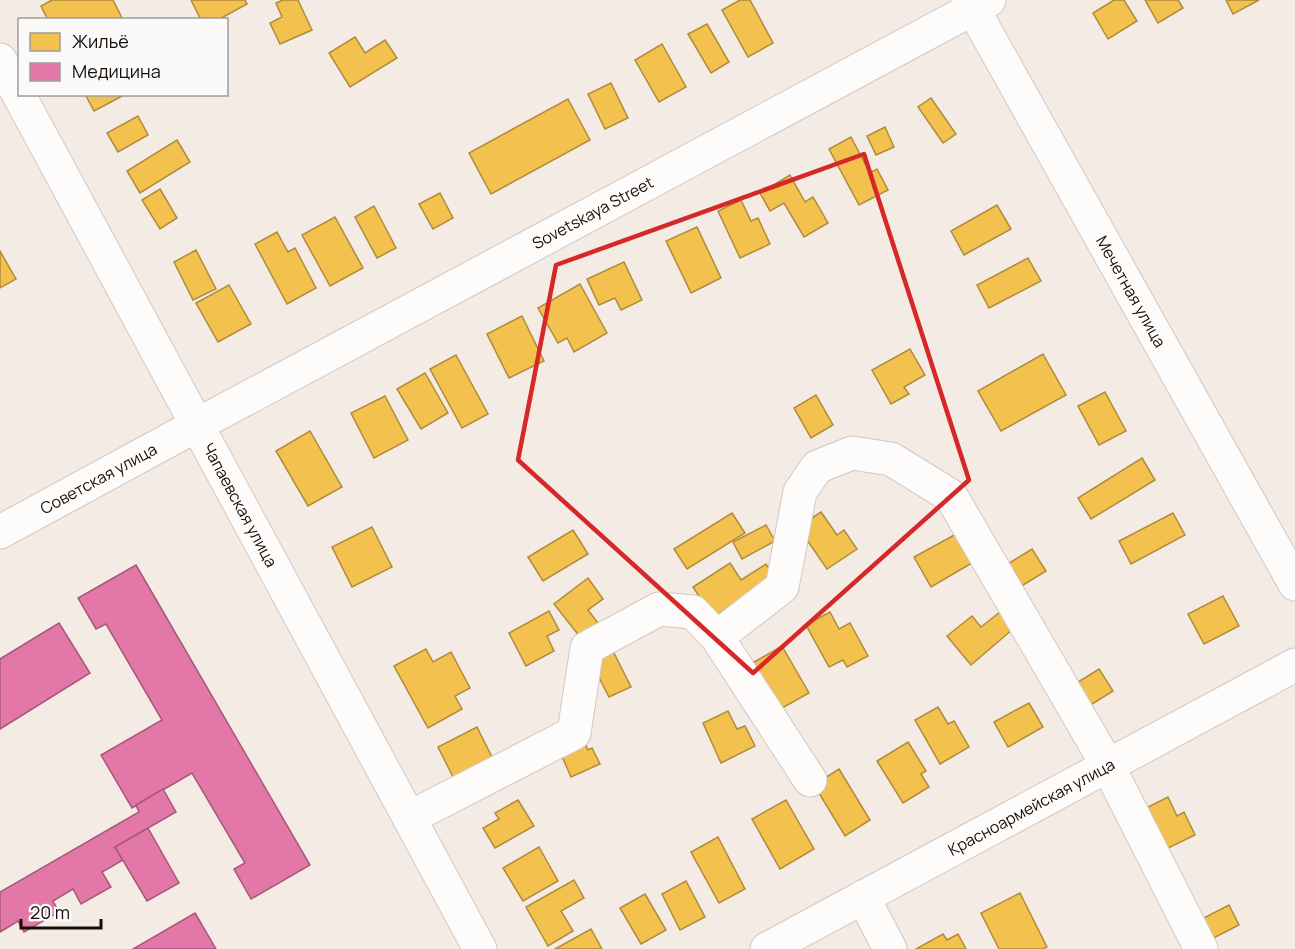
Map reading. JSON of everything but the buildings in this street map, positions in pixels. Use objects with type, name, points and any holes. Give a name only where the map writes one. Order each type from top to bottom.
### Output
[{"type":"street","name":"Sovetskaya Street","points":[[197,425],[977,3]]},
{"type":"street","name":"Мечетная улица","points":[[977,3],[1295,584]]},
{"type":"street","name":"Чапаевская улица","points":[[0,60],[18,93]]},
{"type":"street","name":"Чапаевская улица","points":[[19,96],[480,949]]},
{"type":"street","name":"Советская улица","points":[[0,532],[197,425]]},
{"type":"street","points":[[717,637],[782,587],[800,492],[817,467],[852,453],[891,459],[951,496],[1108,766],[1201,949]]},
{"type":"street","points":[[409,818],[574,733],[587,648],[659,609],[693,612],[717,637],[810,780]]},
{"type":"street","name":"Красноармейская улица","points":[[767,949],[1295,665]]},
{"type":"street","points":[[863,897],[890,949]]},
{"type":"highlighted area","points":[[864,154],[969,480],[753,673],[518,460],[556,265]]}]
